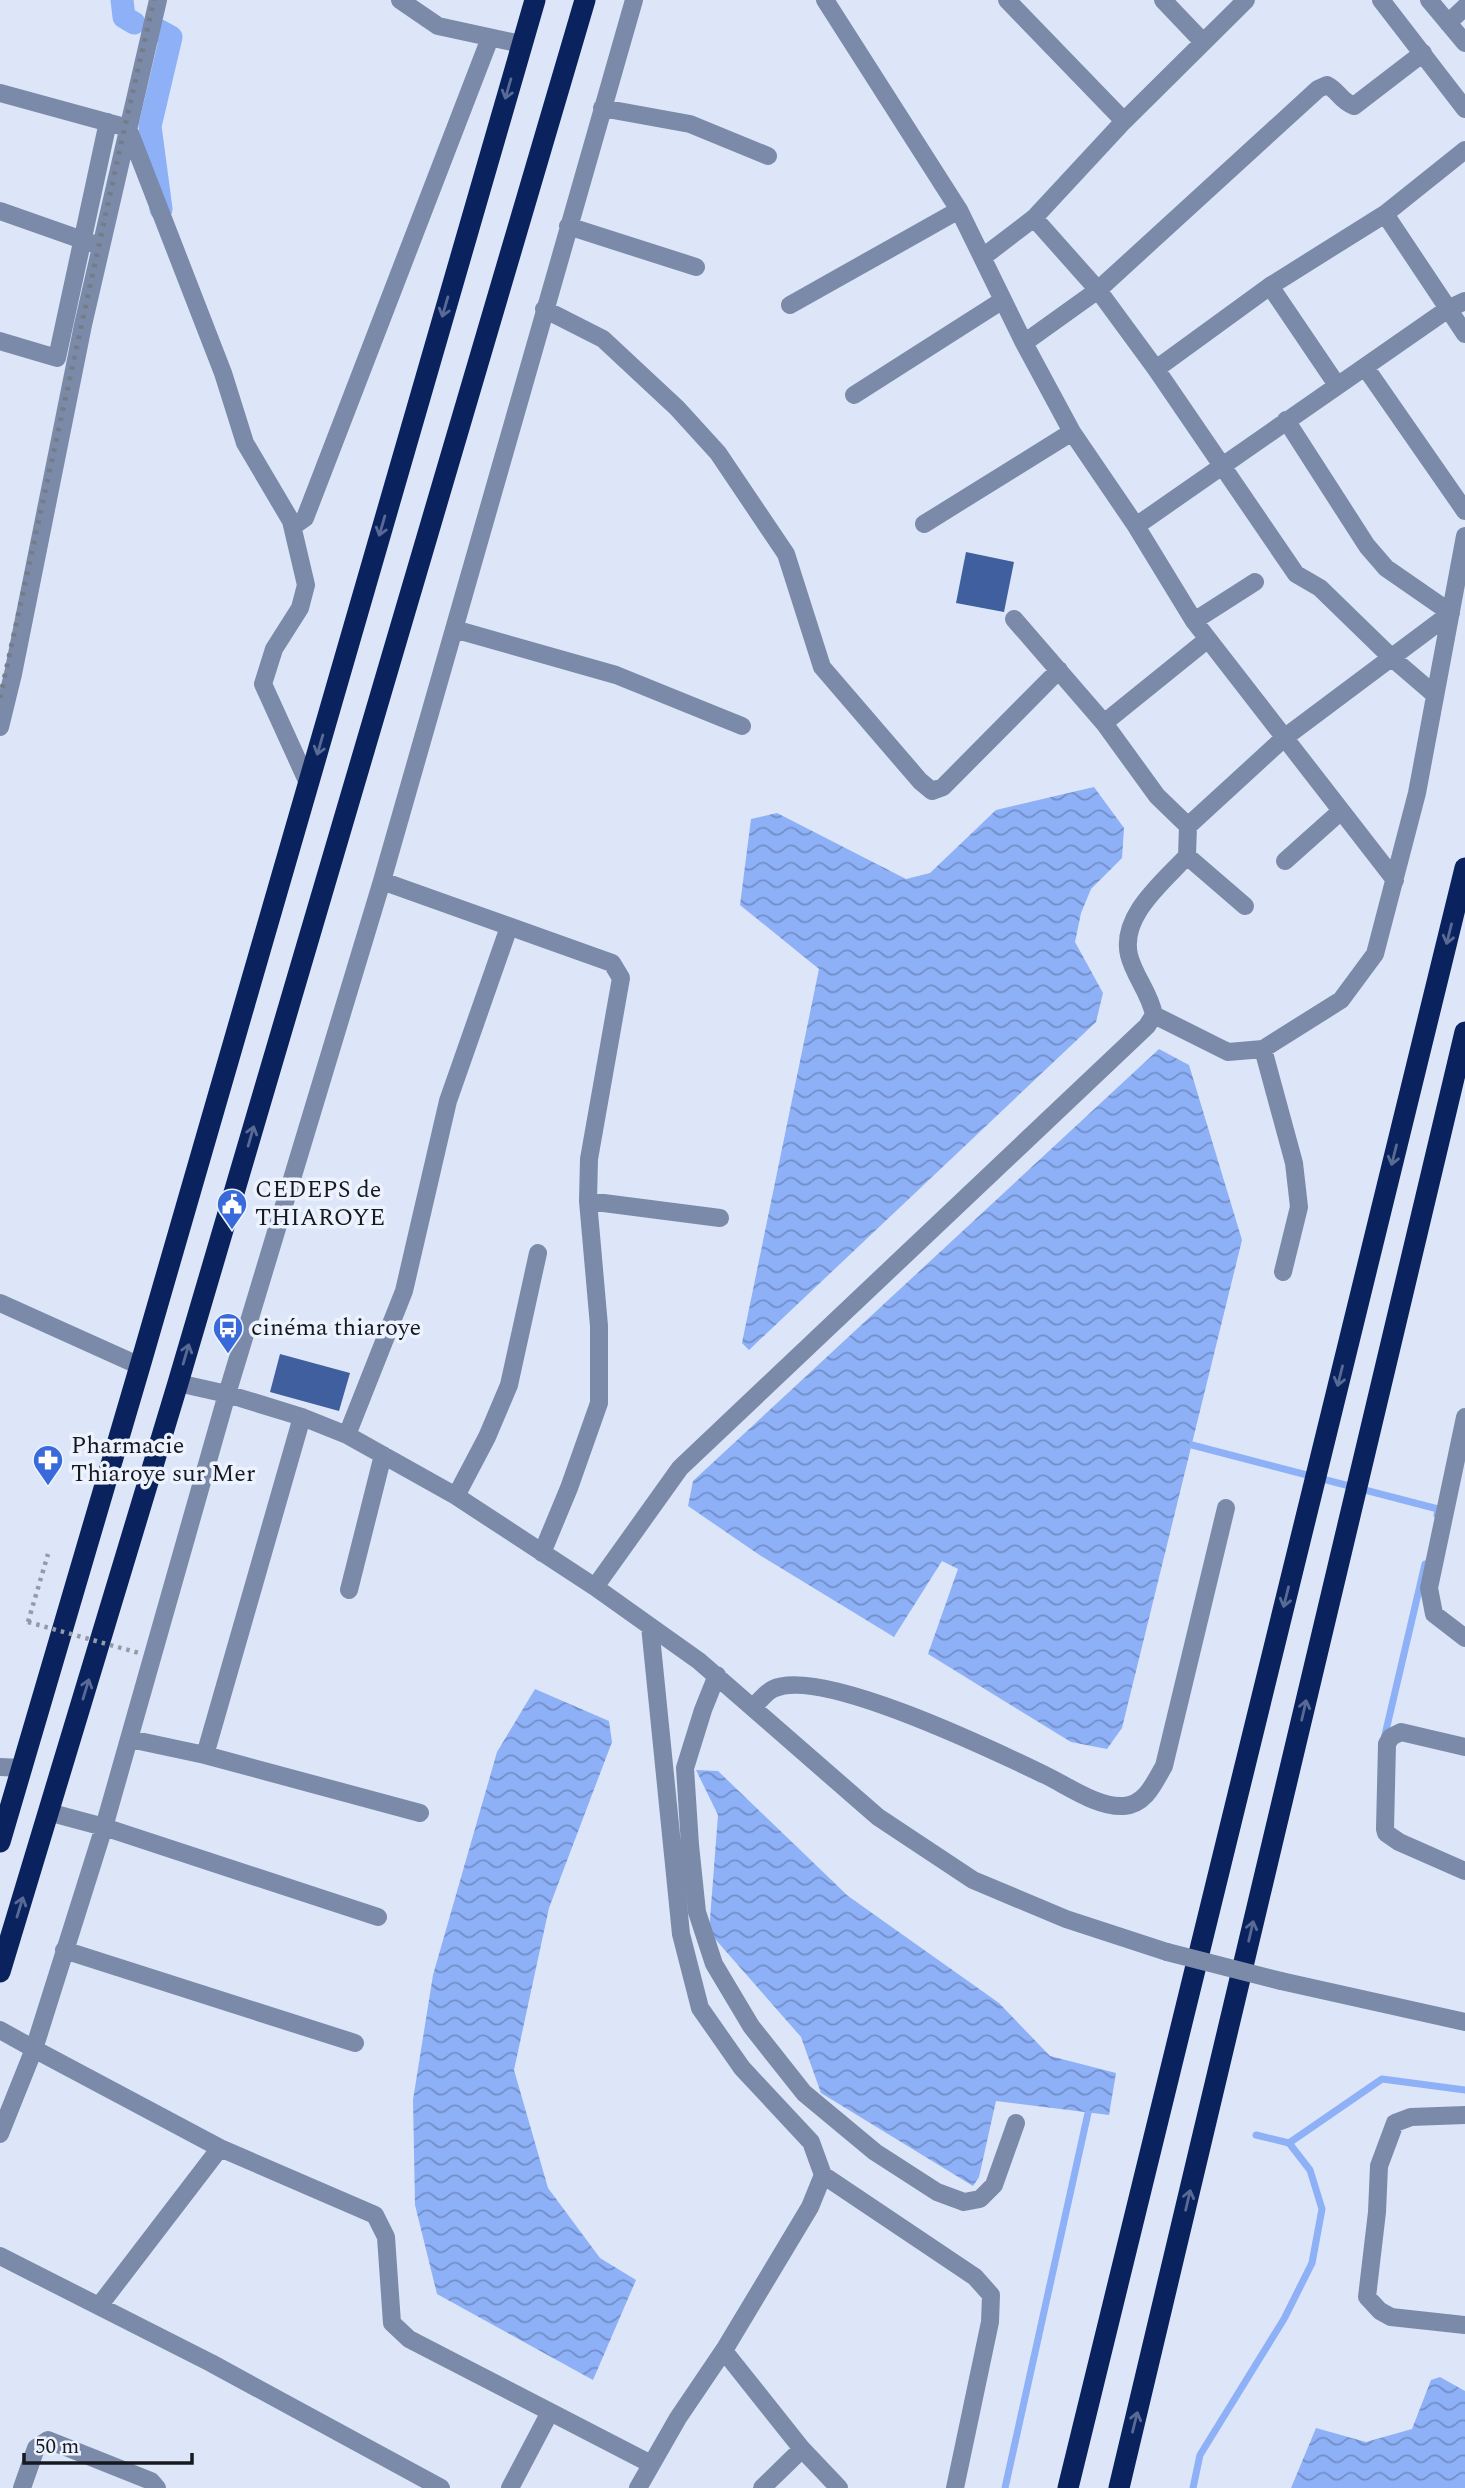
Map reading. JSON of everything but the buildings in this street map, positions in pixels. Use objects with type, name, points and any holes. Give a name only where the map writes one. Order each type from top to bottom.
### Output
[{"type":"highway","points":[[0,1842],[141,1366],[535,0]]},
{"type":"highway","points":[[0,1972],[178,1383],[585,0]]},
{"type":"highway","points":[[1068,2488],[1465,868]]},
{"type":"highway","points":[[1119,2488],[1465,1032]]},
{"type":"street","points":[[0,727],[83,325],[158,0]]},
{"type":"street","points":[[400,0],[438,26],[521,44]]},
{"type":"street","points":[[0,2134],[34,2049],[104,1827],[227,1394],[382,881],[634,0]]},
{"type":"street","points":[[825,0],[959,210],[1024,343],[1072,432],[1136,526],[1194,621],[1395,880]]},
{"type":"street","points":[[1007,0],[1124,121]]},
{"type":"street","points":[[1163,0],[1202,41]]},
{"type":"street","points":[[983,257],[1034,218],[1124,121],[1246,0]]},
{"type":"street","points":[[1381,0],[1465,108]]},
{"type":"street","points":[[1429,0],[1465,43]]},
{"type":"street","points":[[1448,23],[1465,7]]},
{"type":"street","points":[[290,521],[298,523],[305,518],[490,38]]},
{"type":"street","points":[[1024,343],[1098,290],[1318,89],[1327,85],[1335,89],[1344,102],[1354,106],[1423,53]]},
{"type":"street","points":[[0,93],[128,128]]},
{"type":"street","points":[[602,108],[690,124],[768,156]]},
{"type":"street","points":[[0,341],[57,358],[108,122]]},
{"type":"street","points":[[128,128],[223,373],[245,443],[290,521],[306,585],[300,608],[274,649],[263,684],[308,783]]},
{"type":"street","points":[[1156,369],[1270,286],[1385,214],[1465,150]]},
{"type":"street","points":[[790,305],[959,210]]},
{"type":"street","points":[[0,211],[101,247]]},
{"type":"street","points":[[1385,214],[1465,334]]},
{"type":"street","points":[[1034,218],[1098,290],[1156,369],[1296,574],[1320,588],[1392,658],[1436,695]]},
{"type":"street","points":[[568,226],[696,267]]},
{"type":"street","points":[[1270,286],[1337,385]]},
{"type":"street","points":[[854,395],[1003,300]]},
{"type":"street","points":[[1136,526],[1448,309],[1465,301]]},
{"type":"street","points":[[544,309],[603,338],[677,408],[718,453],[786,554],[822,667],[920,781],[932,790],[943,787],[1059,670]]},
{"type":"street","points":[[1364,367],[1465,511]]},
{"type":"street","points":[[1286,420],[1367,546],[1386,568],[1451,613]]},
{"type":"street","points":[[924,524],[1072,432]]},
{"type":"street","points":[[1154,1016],[1228,1052],[1263,1049],[1341,1000],[1375,954],[1417,793],[1465,536]]},
{"type":"street","points":[[1194,621],[1255,582]]},
{"type":"street","points":[[595,1587],[680,1468],[1147,1026],[1154,1016],[1152,1002],[1129,955],[1131,923],[1146,901],[1187,856],[1188,826],[1284,738],[1451,613]]},
{"type":"street","points":[[1014,619],[1104,723],[1157,796],[1188,826]]},
{"type":"street","points":[[454,629],[616,675],[741,726]]},
{"type":"street","points":[[1104,723],[1208,639]]},
{"type":"street","points":[[1285,861],[1341,811]]},
{"type":"street","points":[[1187,856],[1245,906]]},
{"type":"street","points":[[382,881],[612,963],[621,978],[589,1159],[588,1200],[598,1326],[599,1403],[569,1488],[542,1553]]},
{"type":"street","points":[[347,1435],[404,1291],[448,1101],[509,927]]},
{"type":"street","points":[[1263,1049],[1294,1163],[1299,1207],[1283,1272]]},
{"type":"street","points":[[588,1200],[720,1219]]},
{"type":"street","points":[[456,1496],[487,1437],[509,1385],[538,1253]]},
{"type":"street","points":[[0,1303],[141,1366]]},
{"type":"street","points":[[178,1383],[227,1394],[347,1435],[456,1496],[595,1587],[717,1675],[878,1817],[972,1880],[1066,1919],[1167,1952],[1281,1981],[1465,2022]]},
{"type":"street","points":[[1465,1417],[1429,1588],[1434,1614],[1465,1637]]},
{"type":"street","points":[[205,1755],[302,1418]]},
{"type":"street","points":[[349,1590],[383,1455]]},
{"type":"street","points":[[753,1707],[773,1689],[795,1686],[841,1691],[912,1716],[1105,1804],[1126,1806],[1143,1800],[1164,1766],[1226,1508]]},
{"type":"street","points":[[650,1626],[681,1934],[700,2008],[742,2068],[811,2142],[822,2175],[975,2277],[991,2295],[990,2322],[954,2488]]},
{"type":"street","points":[[717,1675],[685,1768],[690,1845],[697,1912],[714,1964],[751,2026],[804,2094],[875,2152],[937,2192],[964,2203],[980,2199],[994,2185],[1016,2123]]},
{"type":"street","points":[[1465,1747],[1401,1732],[1391,1737],[1387,1744],[1385,1829],[1386,1833],[1399,1842],[1465,1871]]},
{"type":"street","points":[[130,1739],[205,1755],[421,1813]]},
{"type":"street","points":[[0,1767],[22,1768]]},
{"type":"street","points":[[48,1812],[104,1827],[378,1917]]},
{"type":"street","points":[[64,1950],[355,2043]]},
{"type":"street","points":[[0,2030],[220,2148],[375,2215],[386,2237],[393,2323],[409,2339],[651,2464]]},
{"type":"street","points":[[1464,2323],[1391,2317],[1380,2311],[1367,2297],[1377,2212],[1379,2166],[1395,2123],[1411,2117],[1465,2115]]},
{"type":"street","points":[[99,2306],[220,2148]]},
{"type":"street","points":[[638,2488],[678,2418],[724,2351],[810,2207],[822,2175]]},
{"type":"street","points":[[0,2256],[211,2362],[441,2488]]},
{"type":"street","points":[[724,2351],[802,2449],[839,2488]]},
{"type":"street","points":[[510,2488],[550,2412]]},
{"type":"street","points":[[22,2488],[36,2448],[48,2440],[152,2486]]},
{"type":"street","points":[[762,2488],[802,2449]]},
{"type":"path","points":[[48,1554],[28,1622],[139,1653]]},
{"type":"water","points":[[1094,787],[1124,828],[1122,858],[1091,889],[1081,913],[1075,942],[1103,993],[1096,1022],[749,1350],[742,1343],[819,969],[740,905],[751,819],[777,813],[906,879],[930,873],[996,810]]},
{"type":"water","points":[[1159,1049],[1189,1065],[1242,1240],[1122,1728],[1107,1749],[1071,1742],[928,1654],[958,1569],[942,1561],[894,1637],[761,1556],[688,1506],[693,1481]]},
{"type":"water","points":[[535,1689],[609,1721],[612,1742],[549,1908],[514,2070],[548,2188],[600,2258],[636,2280],[593,2380],[437,2294],[415,2205],[413,2100],[433,1975],[497,1752]]},
{"type":"water","points":[[696,1770],[718,1771],[848,1896],[999,2003],[1050,2056],[1116,2073],[1109,2115],[996,2101],[979,2177],[973,2186],[821,2093],[801,2037],[709,1932],[718,1815]]},
{"type":"water","points":[[1440,2377],[1465,2391],[1465,2488],[1291,2488],[1316,2428],[1366,2442],[1412,2429],[1431,2380]]},
{"type":"waterway","points":[[122,0],[124,17],[134,23]]},
{"type":"waterway","points":[[160,31],[171,37],[150,126],[161,209]]},
{"type":"waterway","points":[[1192,1445],[1438,1509],[1437,1515]]},
{"type":"waterway","points":[[1384,1739],[1425,1564]]},
{"type":"waterway","points":[[1289,2143],[1382,2079],[1465,2090]]},
{"type":"waterway","points":[[1005,2488],[1088,2113]]},
{"type":"waterway","points":[[1193,2488],[1200,2455],[1284,2319],[1312,2263],[1322,2209],[1310,2170],[1289,2143],[1256,2135]]},
{"type":"railway","points":[[0,698],[154,0]]},
{"type":"place","name":"CEDEPS de THIAROYE","points":[[232,1231]]},
{"type":"place","name":"cinéma thiaroye","points":[[228,1355]]},
{"type":"place","name":"Pharmacie Thiaroye sur Mer","points":[[48,1487]]}]
